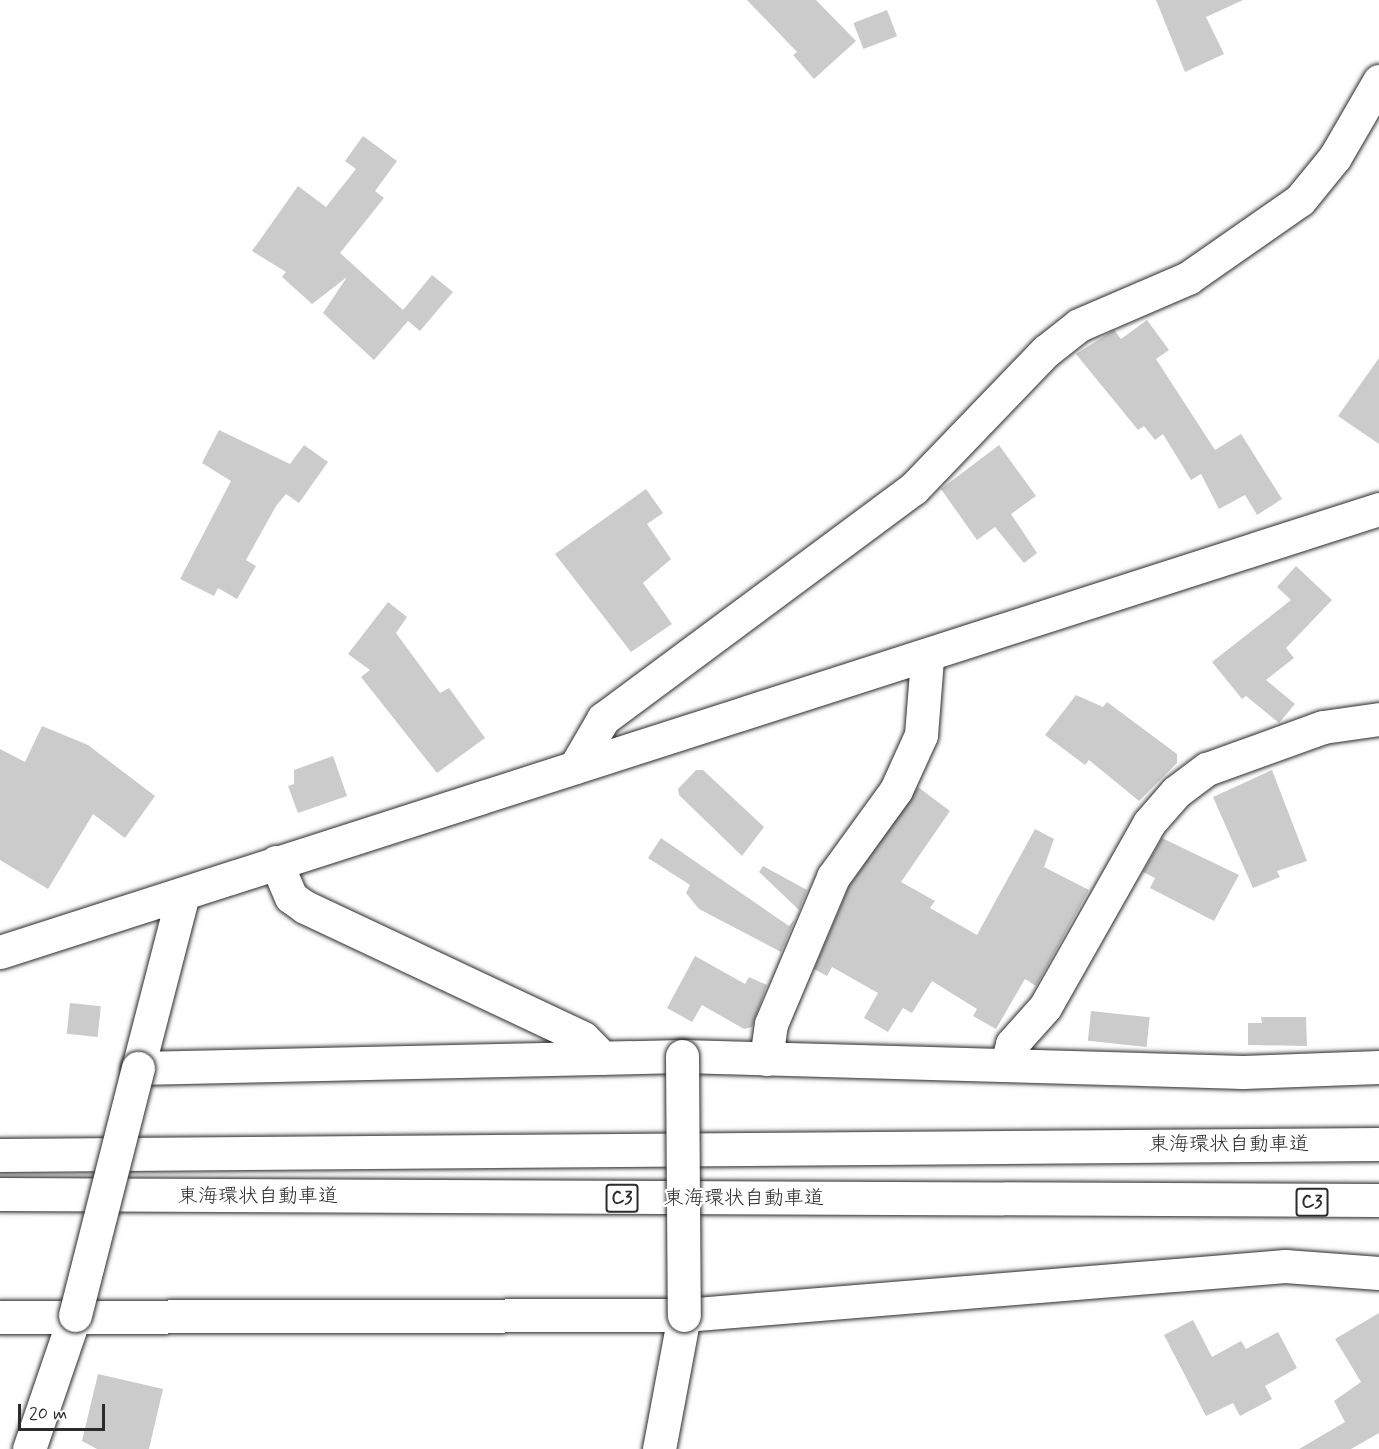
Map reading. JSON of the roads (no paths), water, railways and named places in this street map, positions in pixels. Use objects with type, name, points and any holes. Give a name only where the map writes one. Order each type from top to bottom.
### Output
[{"type":"main road","points":[[575,767],[603,719],[913,489],[1046,351],[1079,324],[1188,278],[1300,200],[1335,157],[1379,81]]},
{"type":"main road","points":[[0,952],[575,767],[927,658],[1379,509]]},
{"type":"main road","points":[[766,1059],[771,1024],[828,887],[896,790],[921,735],[927,658]]},
{"type":"main road","points":[[1007,1063],[1012,1044],[1045,1007],[1149,823],[1176,792],[1217,765],[1323,728],[1379,718]]},
{"type":"main road","points":[[276,862],[291,897],[305,908],[583,1038],[603,1058]]},
{"type":"main road","points":[[29,1449],[75,1315],[183,894]]},
{"type":"main road","points":[[659,1449],[684,1315],[682,1056]]},
{"type":"main road","points":[[138,1068],[682,1056],[1007,1063],[1243,1072],[1379,1067]]},
{"type":"main road","name":"東海環状自動車道","points":[[0,1155],[1379,1144]]},
{"type":"main road","name":"東海環状自動車道","points":[[0,1194],[1379,1200]]},
{"type":"main road","points":[[0,1317],[684,1315],[1285,1266],[1379,1273]]}]
